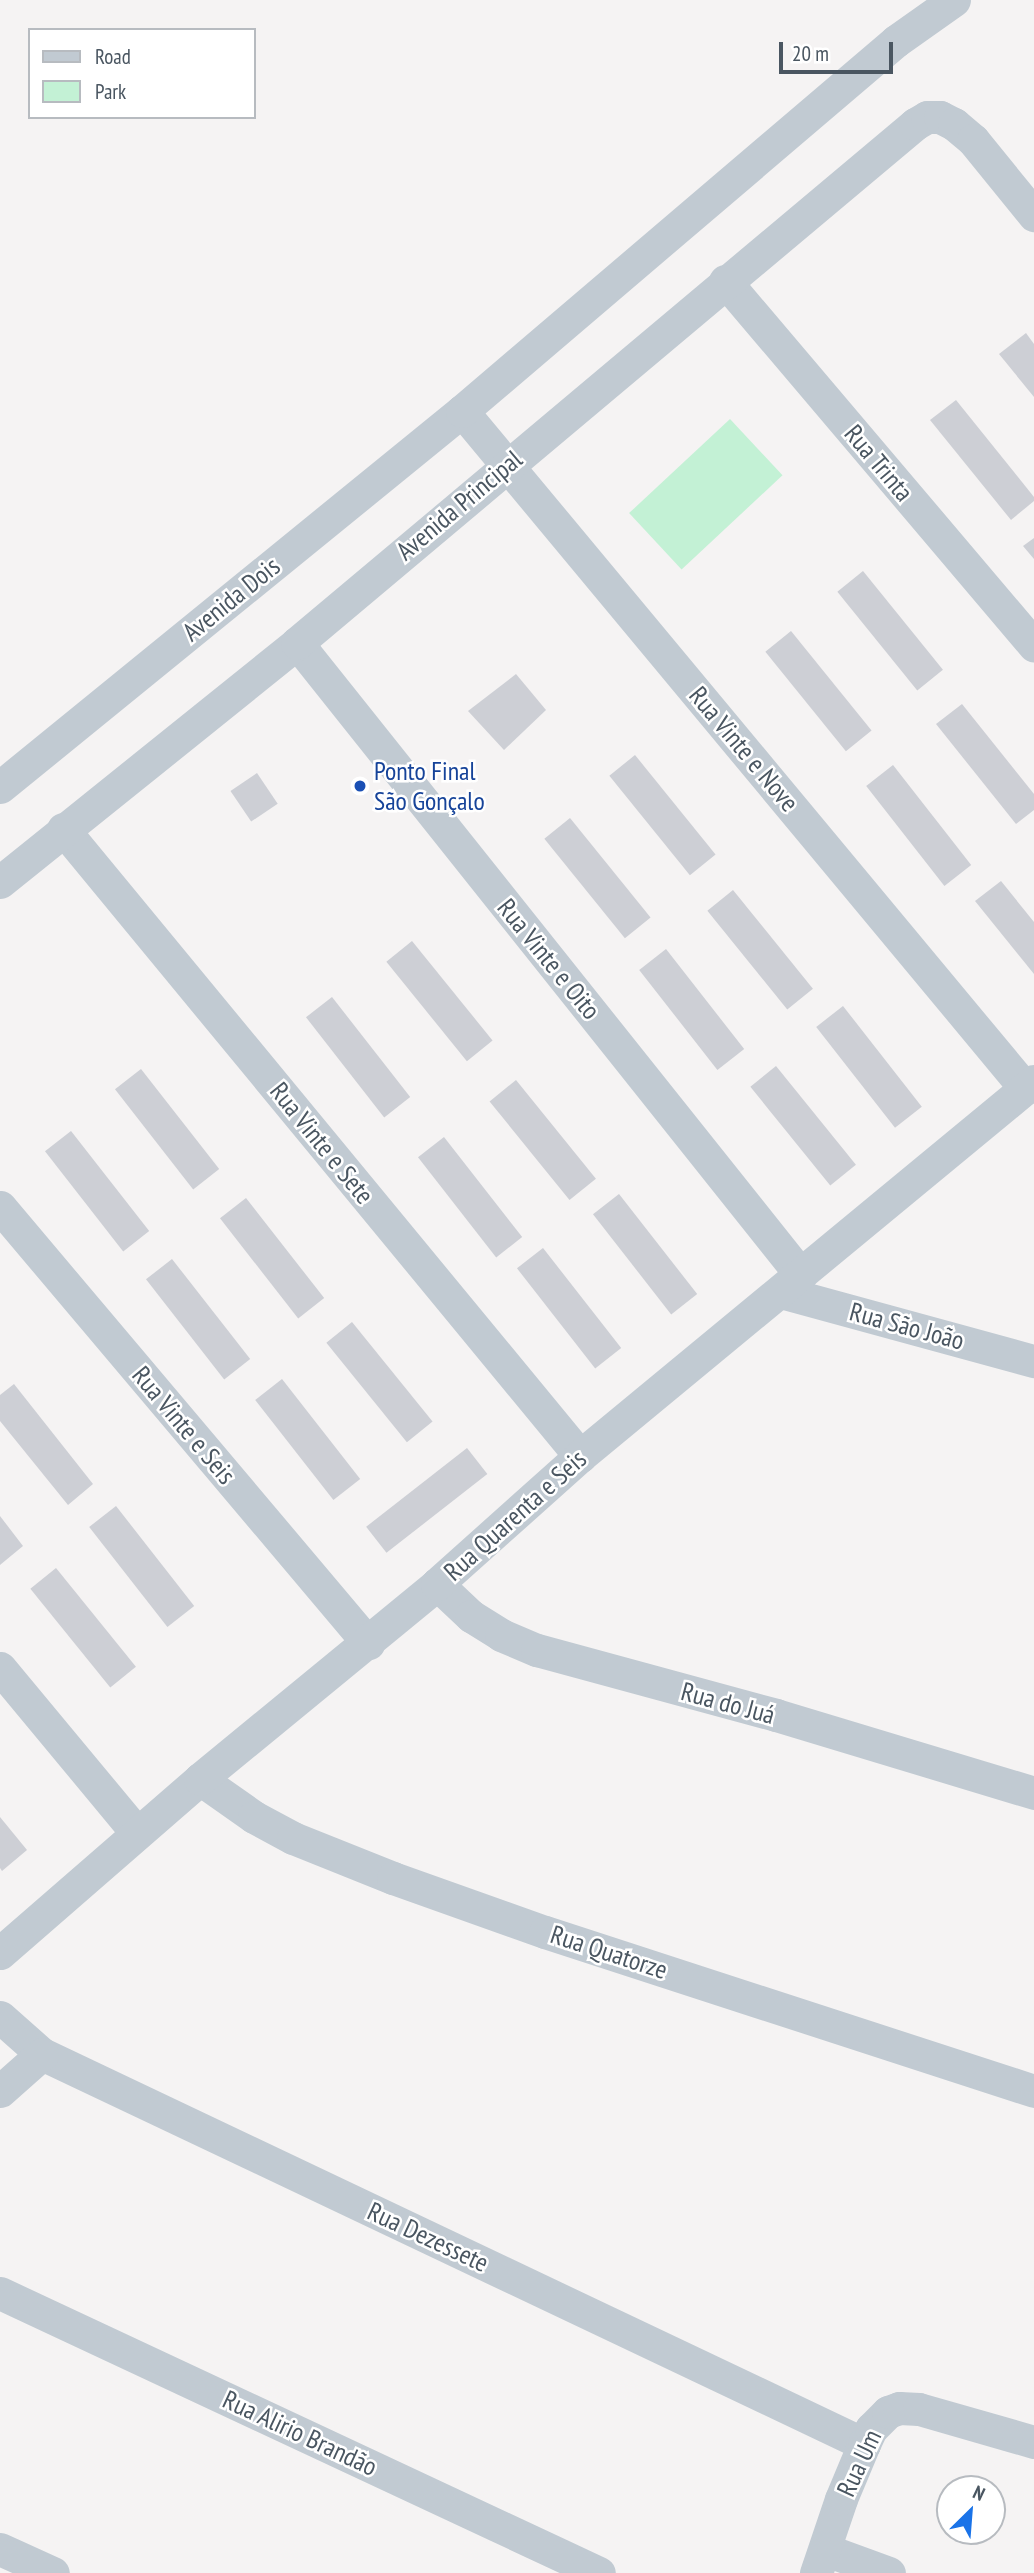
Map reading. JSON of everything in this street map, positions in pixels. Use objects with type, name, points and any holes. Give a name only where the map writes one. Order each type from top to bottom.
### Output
[{"type":"street","name":"Avenida Dois","points":[[0,787],[463,411],[896,41],[954,0]]},
{"type":"street","name":"Avenida Principal","points":[[0,882],[298,643],[508,463],[915,124],[928,117],[940,117],[954,124],[973,140],[1034,215]]},
{"type":"street","name":"Rua Trinta","points":[[725,281],[1034,646]]},
{"type":"street","name":"Rua Vinte e Nove","points":[[463,411],[1029,1085]]},
{"type":"street","name":"Rua Vinte e Oito","points":[[298,643],[791,1284]]},
{"type":"street","name":"Rua Vinte e Sete","points":[[63,829],[580,1456]]},
{"type":"street","name":"Rua Quarenta e Seis","points":[[0,1953],[136,1832],[437,1584],[580,1456],[1029,1085]]},
{"type":"street","name":"Rua Vinte e Seis","points":[[0,1208],[368,1643]]},
{"type":"street","name":"Rua São João","points":[[791,1284],[1034,1361]]},
{"type":"street","name":"Rua do Juá","points":[[437,1584],[471,1616],[501,1635],[537,1650],[776,1715],[1034,1793]]},
{"type":"street","points":[[0,1668],[136,1832]]},
{"type":"street","name":"Rua Quatorze","points":[[200,1779],[254,1817],[292,1838],[393,1878],[545,1932],[1034,2091]]},
{"type":"street","name":"Rua Dezessete","points":[[0,2017],[42,2054],[864,2444]]},
{"type":"street","points":[[0,2091],[42,2054]]},
{"type":"street","name":"Rua Alirio Brandão","points":[[0,2293],[599,2573]]},
{"type":"street","name":"Rua Um","points":[[821,2562],[841,2499],[864,2444],[878,2420],[894,2409],[907,2407],[945,2414],[1034,2442]]},
{"type":"street","points":[[0,2549],[53,2573]]},
{"type":"street","points":[[821,2562],[889,2573]]},
{"type":"green space","points":[[730,419],[783,475],[682,569],[629,513]]},
{"type":"building","points":[[1026,333],[1034,344],[1034,397],[999,354]]},
{"type":"building","points":[[956,400],[1034,497],[1034,501],[1011,520],[930,420]]},
{"type":"building","points":[[1034,538],[1034,559],[1023,546]]},
{"type":"building","points":[[863,571],[943,670],[917,690],[837,592]]},
{"type":"building","points":[[791,631],[872,730],[846,751],[765,652]]},
{"type":"building","points":[[516,674],[546,710],[504,750],[468,711]]},
{"type":"building","points":[[962,704],[1034,794],[1034,810],[1016,824],[936,724]]},
{"type":"building","points":[[635,755],[716,854],[690,875],[609,776]]},
{"type":"building","points":[[893,765],[971,865],[944,886],[866,786]]},
{"type":"building","points":[[257,773],[278,804],[251,822],[230,791]]},
{"type":"building","points":[[570,818],[651,917],[625,938],[544,839]]},
{"type":"building","points":[[1001,881],[1034,922],[1034,974],[975,901]]},
{"type":"building","points":[[733,890],[813,989],[787,1009],[707,911]]},
{"type":"building","points":[[412,941],[493,1040],[467,1061],[386,962]]},
{"type":"building","points":[[666,949],[744,1049],[717,1070],[639,970]]},
{"type":"building","points":[[332,997],[410,1097],[384,1117],[306,1017]]},
{"type":"building","points":[[843,1006],[922,1107],[895,1128],[816,1027]]},
{"type":"building","points":[[776,1066],[856,1165],[830,1185],[750,1087]]},
{"type":"building","points":[[141,1069],[219,1169],[193,1189],[115,1089]]},
{"type":"building","points":[[516,1080],[596,1179],[570,1200],[490,1101]]},
{"type":"building","points":[[71,1131],[149,1231],[123,1251],[45,1151]]},
{"type":"building","points":[[444,1137],[522,1237],[496,1257],[418,1157]]},
{"type":"building","points":[[619,1194],[697,1294],[671,1314],[593,1214]]},
{"type":"building","points":[[246,1198],[324,1298],[298,1318],[220,1218]]},
{"type":"building","points":[[543,1248],[621,1348],[595,1368],[517,1268]]},
{"type":"building","points":[[172,1259],[250,1359],[224,1379],[146,1279]]},
{"type":"building","points":[[352,1322],[433,1421],[407,1442],[326,1343]]},
{"type":"building","points":[[282,1379],[360,1479],[333,1500],[255,1400]]},
{"type":"building","points":[[14,1384],[93,1484],[68,1505],[0,1421],[0,1395]]},
{"type":"building","points":[[467,1448],[487,1474],[386,1553],[366,1527]]},
{"type":"building","points":[[116,1506],[194,1606],[167,1627],[89,1527]]},
{"type":"building","points":[[0,1516],[23,1546],[0,1565]]},
{"type":"building","points":[[56,1568],[136,1667],[110,1687],[30,1589]]},
{"type":"building","points":[[0,1817],[27,1850],[2,1871],[0,1868]]},
{"type":"place","name":"Ponto Final São Gonçalo","points":[[360,786]]}]
